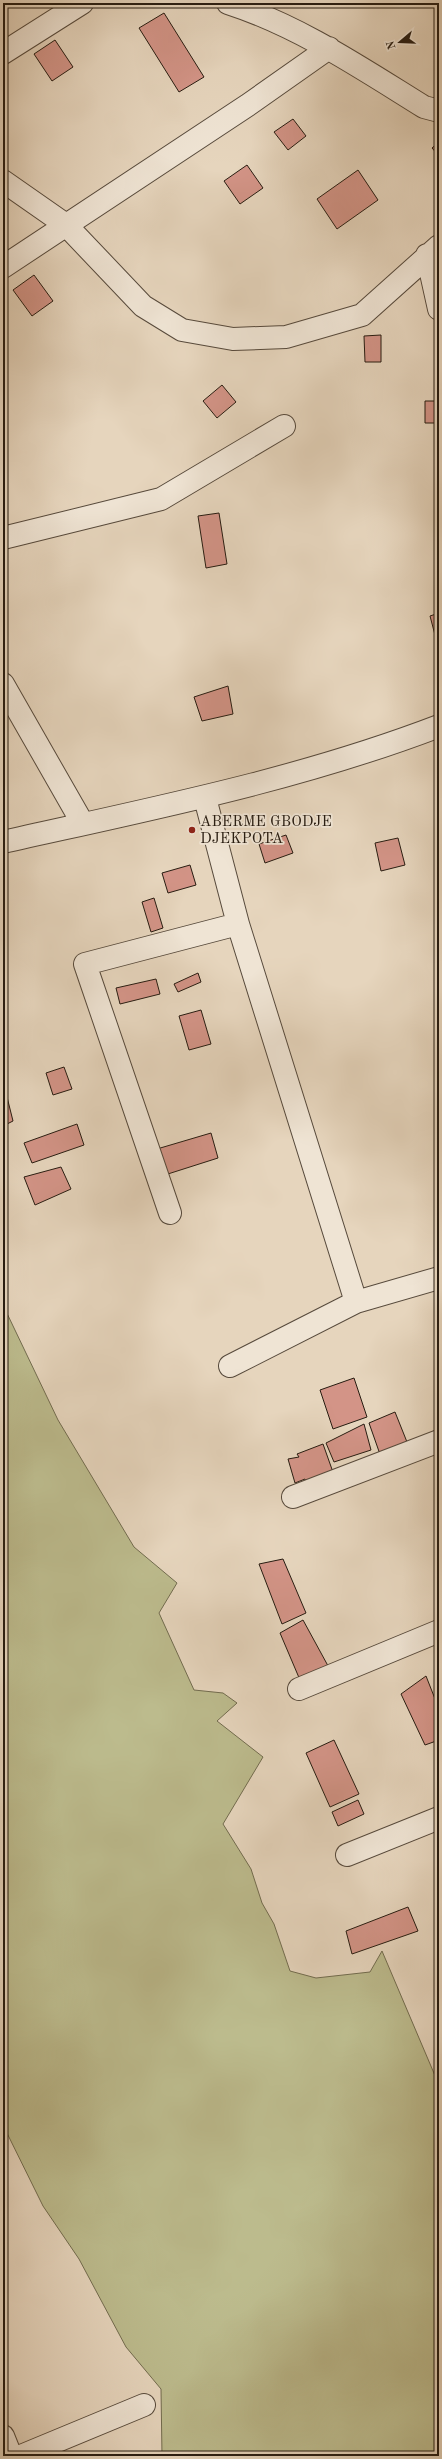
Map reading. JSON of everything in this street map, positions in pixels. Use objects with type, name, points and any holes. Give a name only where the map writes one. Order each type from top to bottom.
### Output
[{"type":"street","points":[[3,53],[82,3]]},
{"type":"street","points":[[228,3],[246,9],[329,48],[424,107],[439,111]]},
{"type":"street","points":[[3,267],[248,106],[329,48]]},
{"type":"street","points":[[3,181],[66,225],[143,306],[182,330],[233,338],[286,337],[362,315],[433,251]]},
{"type":"street","points":[[433,251],[439,309]]},
{"type":"street","points":[[6,532],[161,499],[284,426]]},
{"type":"street","points":[[3,684],[83,824]]},
{"type":"street","points":[[3,842],[205,798],[342,759],[439,726]]},
{"type":"street","points":[[205,798],[238,924],[356,1302]]},
{"type":"street","points":[[170,1213],[85,964],[238,924]]},
{"type":"street","points":[[230,1366],[356,1302],[439,1278]]},
{"type":"street","points":[[293,1498],[439,1441]]},
{"type":"street","points":[[299,1688],[439,1631]]},
{"type":"street","points":[[347,1855],[439,1818]]},
{"type":"street","points":[[21,2456],[144,2405]]},
{"type":"street","points":[[3,2436],[11,2456]]},
{"type":"shaded area","points":[[3,1305],[58,1420],[134,1547],[177,1583],[159,1613],[194,1690],[223,1693],[237,1703],[217,1721],[263,1757],[223,1824],[251,1869],[262,1903],[274,1924],[290,1971],[316,1978],[370,1972],[382,1951],[439,2085],[439,2456],[162,2456],[161,2389],[126,2347],[79,2259],[43,2206],[3,2125]]},
{"type":"building","points":[[164,13],[204,77],[179,92],[139,28]]},
{"type":"building","points":[[55,40],[73,67],[52,81],[34,54]]},
{"type":"building","points":[[293,119],[306,136],[288,150],[274,132]]},
{"type":"building","points":[[439,142],[439,156],[432,148]]},
{"type":"building","points":[[247,165],[263,188],[240,204],[224,181]]},
{"type":"building","points":[[358,170],[378,200],[337,229],[317,199]]},
{"type":"building","points":[[34,275],[53,301],[32,316],[13,290]]},
{"type":"building","points":[[381,335],[381,362],[365,362],[364,336]]},
{"type":"building","points":[[222,385],[236,402],[217,418],[203,401]]},
{"type":"building","points":[[425,401],[439,401],[439,423],[425,423]]},
{"type":"building","points":[[219,513],[227,564],[206,568],[198,516]]},
{"type":"building","points":[[439,613],[439,634],[435,635],[430,616]]},
{"type":"building","points":[[228,686],[233,714],[202,721],[194,697]]},
{"type":"building","points":[[286,835],[293,853],[265,863],[259,844]]},
{"type":"building","points":[[398,838],[405,865],[381,871],[375,843]]},
{"type":"building","points":[[190,865],[196,885],[168,893],[162,873]]},
{"type":"building","points":[[154,898],[163,928],[151,932],[142,902]]},
{"type":"building","points":[[198,973],[201,982],[178,992],[174,984]]},
{"type":"building","points":[[156,979],[160,994],[120,1004],[116,988]]},
{"type":"building","points":[[201,1010],[211,1044],[189,1050],[179,1016]]},
{"type":"building","points":[[64,1067],[72,1089],[53,1095],[46,1073]]},
{"type":"building","points":[[7,1097],[13,1121],[3,1126],[3,1098]]},
{"type":"building","points":[[77,1124],[84,1145],[32,1163],[24,1143]]},
{"type":"building","points":[[211,1133],[218,1158],[149,1180],[140,1154]]},
{"type":"building","points":[[61,1167],[71,1189],[35,1205],[24,1177]]},
{"type":"building","points":[[354,1378],[367,1417],[333,1429],[320,1390]]},
{"type":"building","points":[[395,1412],[407,1442],[382,1460],[369,1423]]},
{"type":"building","points":[[364,1424],[371,1450],[334,1462],[326,1443]]},
{"type":"building","points":[[323,1444],[334,1475],[307,1484],[305,1479],[295,1483],[288,1459],[299,1457],[297,1454]]},
{"type":"building","points":[[283,1559],[306,1613],[282,1624],[259,1564]]},
{"type":"building","points":[[303,1620],[333,1675],[300,1680],[280,1633]]},
{"type":"building","points":[[426,1676],[439,1709],[439,1740],[425,1745],[401,1694]]},
{"type":"building","points":[[334,1740],[359,1794],[330,1807],[306,1753]]},
{"type":"building","points":[[358,1800],[364,1814],[338,1826],[332,1812]]},
{"type":"building","points":[[408,1907],[418,1931],[352,1954],[346,1931]]},
{"type":"place","name":"ABERME GBODJE DJEKPOTA","points":[[192,830]]}]
